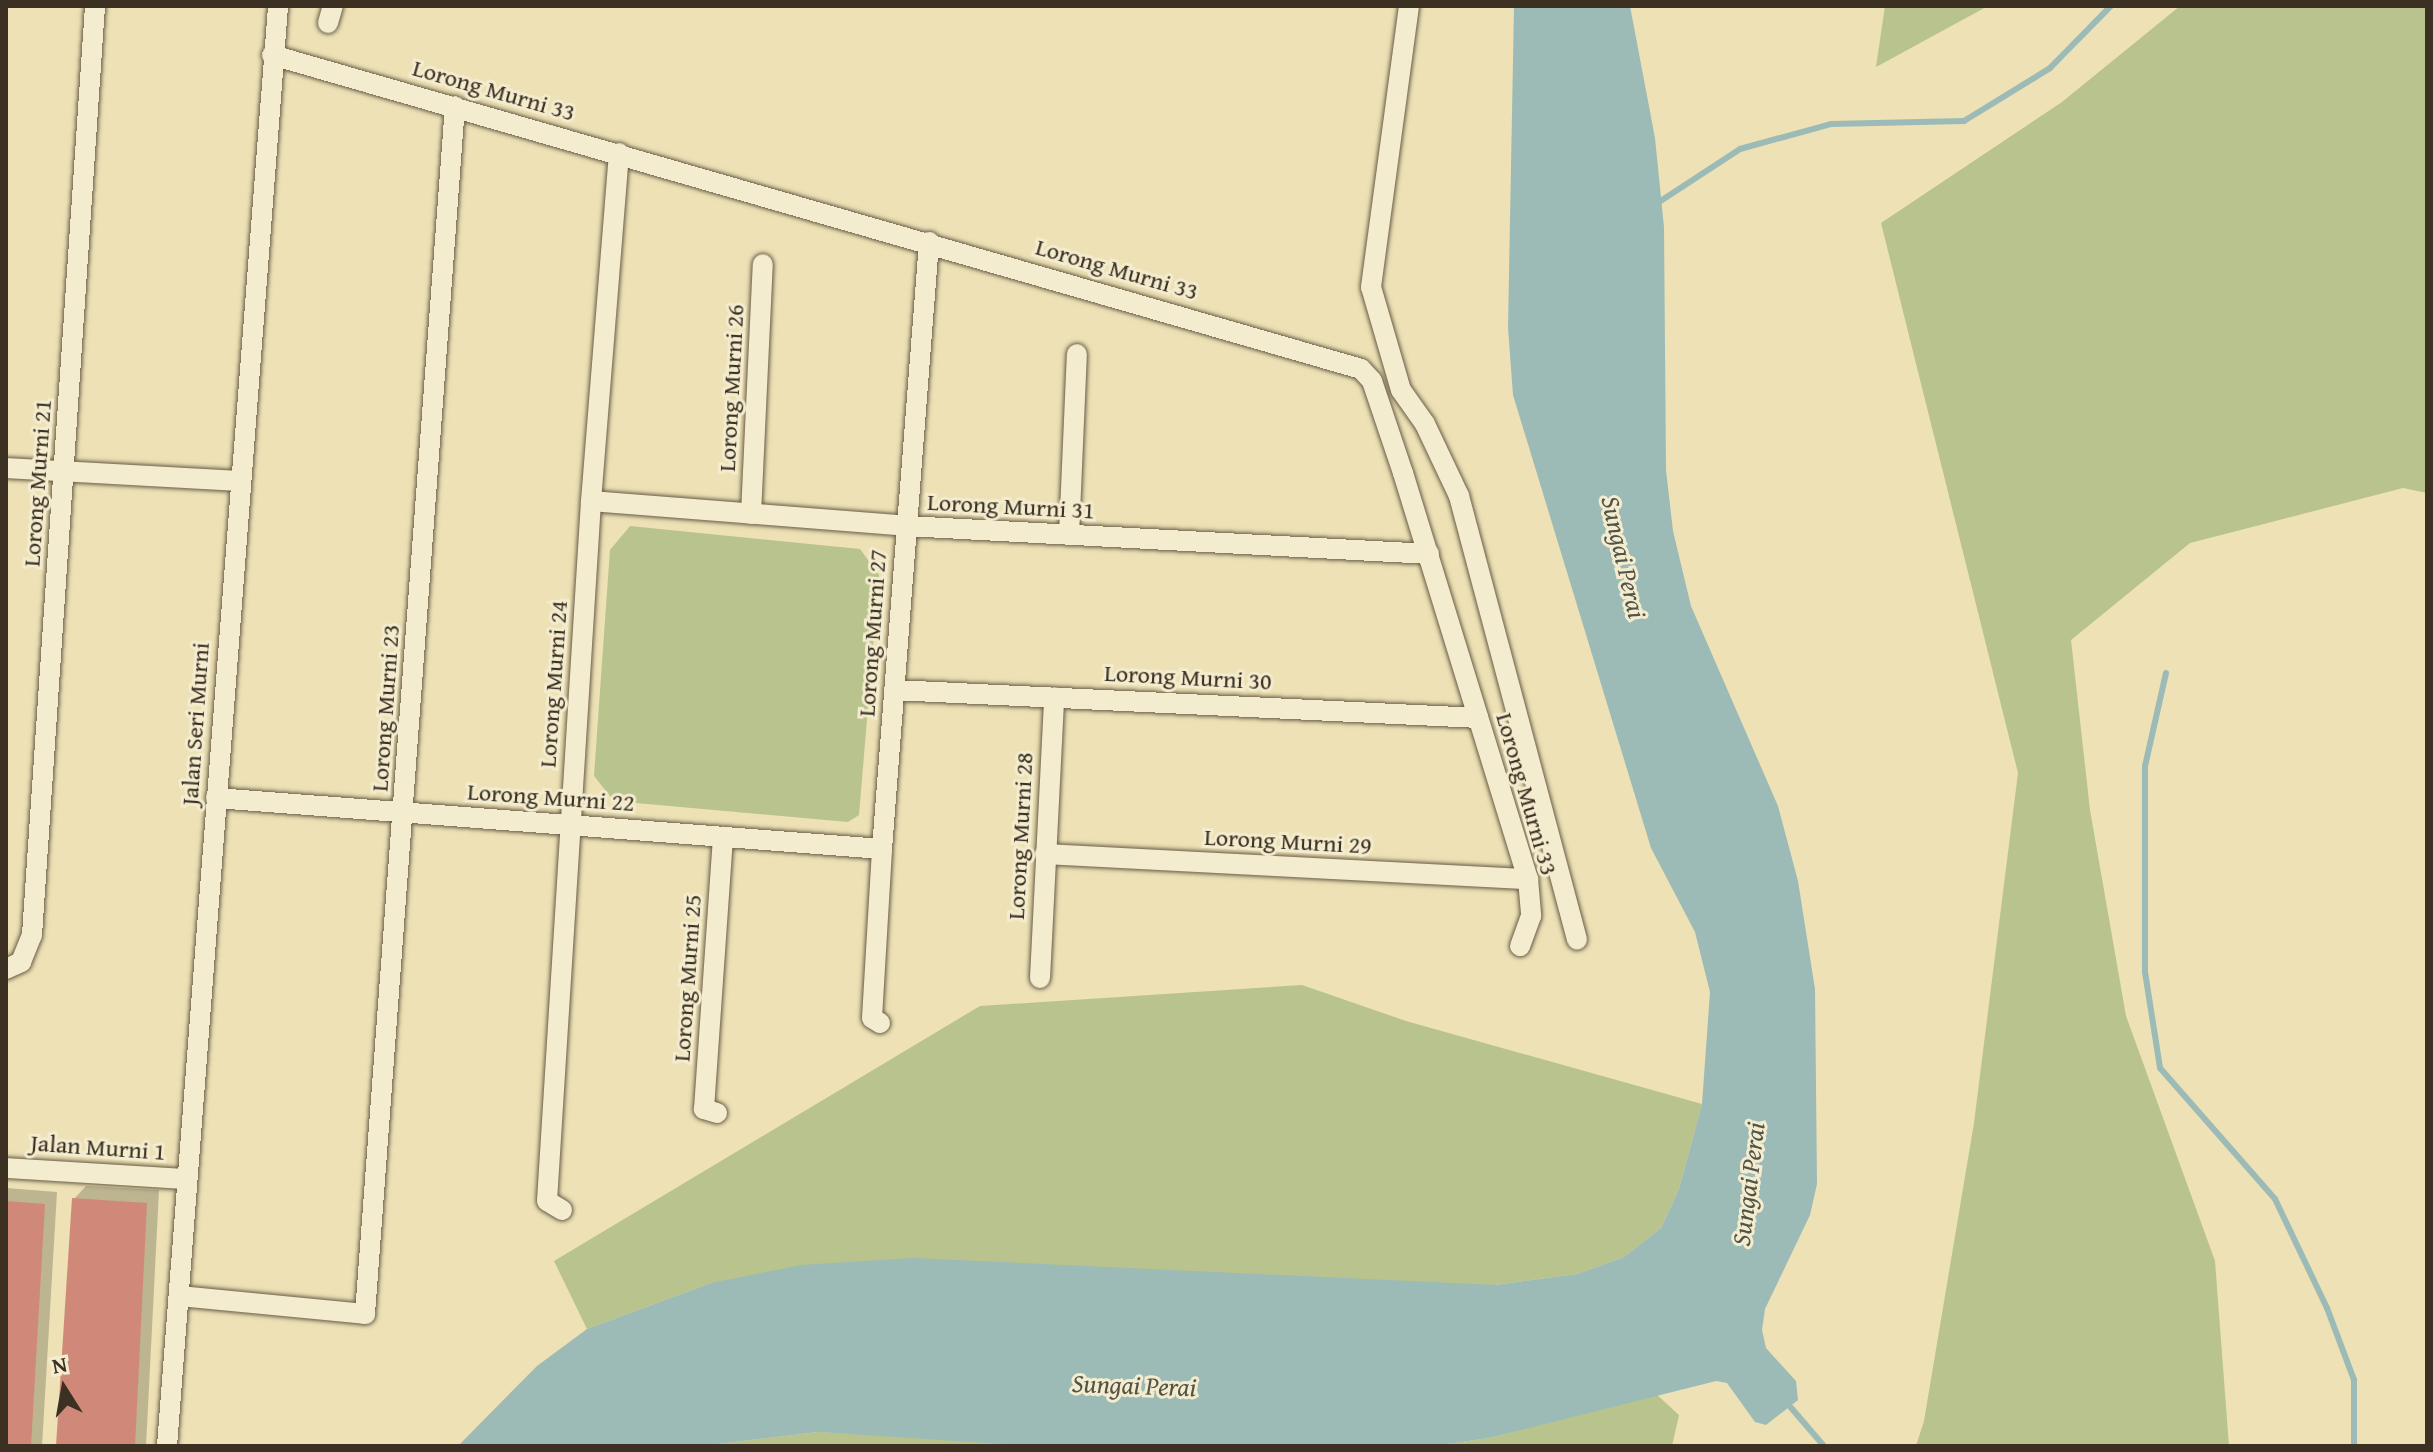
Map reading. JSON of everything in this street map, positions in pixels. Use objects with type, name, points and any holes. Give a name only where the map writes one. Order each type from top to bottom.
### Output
[{"type":"street","name":"Lorong Murni 21","points":[[13,966],[32,935],[95,6]]},
{"type":"street","name":"Jalan Seri Murni","points":[[167,1446],[278,6]]},
{"type":"street","points":[[1409,6],[1371,287],[1401,390],[1425,424],[1459,496],[1577,940]]},
{"type":"street","name":"Lorong Murni 33","points":[[272,55],[1361,369],[1372,381],[1429,554],[1528,879],[1531,916],[1520,946]]},
{"type":"street","name":"Lorong Murni 23","points":[[179,1296],[365,1314],[455,106]]},
{"type":"street","name":"Lorong Murni 24","points":[[562,1210],[547,1201],[591,501],[619,153]]},
{"type":"street","name":"Lorong Murni 27","points":[[880,1023],[872,1018],[882,849],[929,242]]},
{"type":"street","name":"Lorong Murni 26","points":[[751,514],[763,264]]},
{"type":"street","points":[[1069,535],[1077,354]]},
{"type":"street","points":[[6,468],[239,481]]},
{"type":"street","name":"Lorong Murni 31","points":[[591,501],[906,526],[1429,554]]},
{"type":"street","name":"Lorong Murni 30","points":[[894,690],[1478,718]]},
{"type":"street","name":"Lorong Murni 28","points":[[1040,978],[1054,697]]},
{"type":"street","name":"Lorong Murni 22","points":[[216,798],[882,849]]},
{"type":"street","name":"Lorong Murni 25","points":[[717,1113],[704,1109],[723,837]]},
{"type":"street","name":"Lorong Murni 29","points":[[1045,854],[1528,879]]},
{"type":"street","name":"Jalan Murni 1","points":[[6,1168],[187,1179]]},
{"type":"green space","points":[[1885,6],[1988,6],[1876,67]]},
{"type":"green space","points":[[2180,6],[2427,6],[2427,493],[2403,488],[2190,543],[2071,640],[2090,810],[2126,1016],[2215,1261],[2229,1446],[1916,1446],[1924,1421],[1974,1123],[2018,773],[1881,223],[2062,102]]},
{"type":"green space","points":[[630,526],[860,549],[879,575],[859,815],[848,822],[614,801],[594,776],[610,550]]},
{"type":"green space","points":[[1302,985],[1406,1021],[1702,1104],[1679,1189],[1661,1228],[1624,1257],[1577,1274],[1495,1285],[711,1283],[587,1329],[554,1261],[980,1006]]},
{"type":"green space","points":[[1656,1394],[1679,1415],[1672,1446],[1434,1446],[1489,1438]]},
{"type":"green space","points":[[818,1432],[987,1441],[1033,1446],[701,1446]]},
{"type":"water","name":"Sungai Perai","points":[[1514,6],[1630,6],[1655,138],[1664,227],[1666,470],[1673,531],[1691,606],[1778,806],[1798,881],[1815,989],[1817,1184],[1810,1215],[1765,1309],[1762,1330],[1766,1348],[1796,1381],[1798,1400],[1766,1425],[1755,1422],[1727,1383],[1716,1381],[1489,1438],[1434,1446],[1034,1446],[818,1432],[701,1446],[458,1446],[537,1366],[587,1329],[711,1283],[801,1265],[913,1258],[1495,1285],[1577,1274],[1624,1257],[1661,1228],[1679,1189],[1702,1104],[1710,992],[1695,932],[1651,848],[1513,395],[1508,328]]},
{"type":"building","points":[[72,1198],[147,1203],[135,1446],[56,1446]]},
{"type":"building","points":[[6,1201],[45,1204],[31,1446],[6,1446]]},
{"type":"waterway","points":[[1656,204],[1740,149],[1831,124],[1964,121],[2050,68],[2111,6]]},
{"type":"waterway","points":[[2166,673],[2145,766],[2145,972],[2160,1068],[2275,1199],[2327,1308],[2354,1380],[2354,1446]]},
{"type":"waterway","points":[[1787,1403],[1824,1446]]}]
